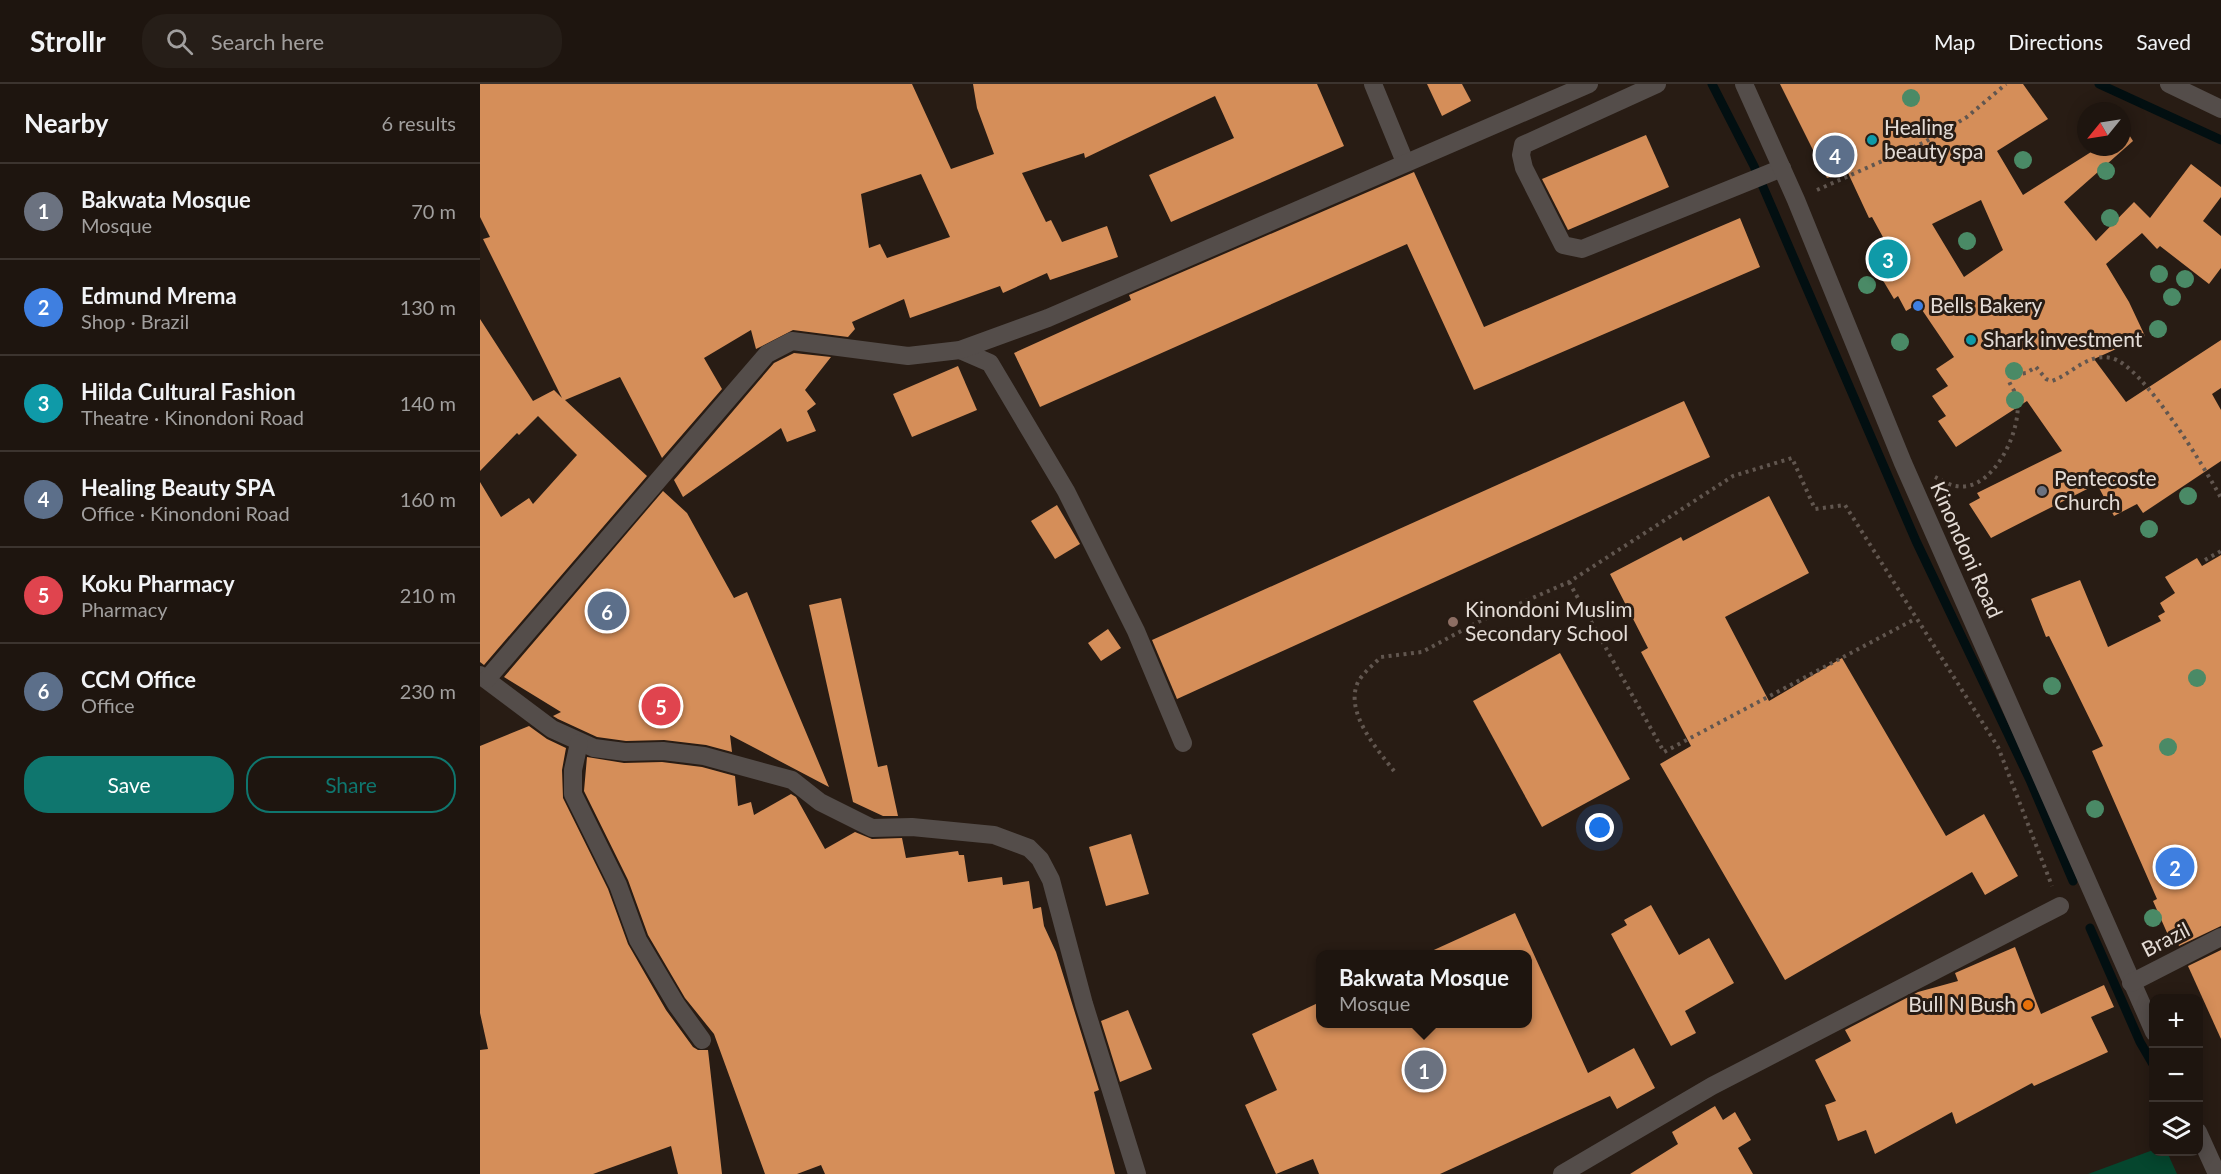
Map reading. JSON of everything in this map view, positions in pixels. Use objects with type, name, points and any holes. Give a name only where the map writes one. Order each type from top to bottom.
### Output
[{"type":"street","points":[[1373,84],[1405,162]]},
{"type":"street","points":[[1137,1174],[1084,1004],[1051,880],[1040,859],[1029,848],[994,835],[912,827],[872,828],[820,802],[792,780],[704,756],[663,751],[624,752],[579,743],[552,729],[483,677],[767,354],[792,341],[908,357],[960,350],[1048,318],[1589,84]]},
{"type":"street","points":[[1657,84],[1523,146],[1521,155],[1524,168],[1563,245],[1582,249],[1782,168]]},
{"type":"street","name":"Kinondoni Road","points":[[1744,84],[1796,200],[1903,463],[2149,1021]]},
{"type":"street","points":[[2169,84],[2221,109]]},
{"type":"street","points":[[960,350],[990,363],[1066,492],[1136,631],[1183,742]]},
{"type":"street","points":[[579,743],[573,770],[573,794],[618,885],[638,940],[676,1004],[702,1040]]},
{"type":"street","points":[[1562,1174],[1712,1086],[2060,906]]},
{"type":"street","name":"Brazil","points":[[2131,982],[2221,937]]},
{"type":"street","points":[[2203,1141],[2217,1174]]},
{"type":"path","points":[[1796,200],[1925,142],[1967,117],[2006,84]]},
{"type":"path","points":[[1903,463],[1956,486],[1970,486],[1981,481],[1993,472],[2011,439],[2017,409],[2016,394],[2009,381],[2011,375],[2018,372],[2026,373],[2036,367],[2046,380],[2052,381],[2080,364],[2109,357],[2122,362],[2156,400],[2189,444],[2221,498]]},
{"type":"path","points":[[1394,771],[1360,726],[1356,696],[1358,682],[1381,657],[1422,652],[1480,621],[1569,582],[1733,476],[1792,458],[1815,509],[1845,505],[1998,747],[2060,906]]},
{"type":"path","points":[[2205,560],[2221,551]]},
{"type":"path","points":[[1569,582],[1664,752],[1915,619]]},
{"type":"green space","points":[[2149,1151],[2149,1156],[2169,1156],[2177,1174],[2088,1174]]},
{"type":"building","points":[[480,84],[912,84],[951,169],[994,154],[977,108],[973,84],[1317,84],[1344,146],[1171,222],[1149,175],[1234,138],[1215,96],[1085,158],[1084,153],[1022,173],[1046,222],[1051,220],[1062,242],[1107,226],[1118,257],[1050,280],[1047,273],[1003,293],[1000,286],[910,318],[904,299],[852,322],[855,329],[848,337],[793,330],[756,349],[751,330],[704,358],[722,389],[662,458],[620,377],[565,400],[647,476],[484,665],[480,662],[480,482],[501,517],[529,498],[533,504],[577,455],[538,416],[519,435],[517,433],[480,471],[480,319],[533,401],[554,390],[562,398],[483,239],[490,237],[480,217]],"holes":[[[921,174],[950,237],[887,258],[880,244],[869,248],[861,194]]]},
{"type":"building","points":[[1427,84],[1462,84],[1471,101],[1442,116]]},
{"type":"building","points":[[1780,84],[2023,84],[2048,119],[1997,151],[2023,195],[2085,156],[2116,156],[2064,202],[2096,241],[2134,202],[2150,218],[2191,164],[2221,187],[2221,197],[2203,221],[2221,236],[2221,268],[2209,284],[2160,246],[2157,249],[2142,233],[2106,264],[2129,302],[2145,336],[2094,359],[2126,402],[2221,340],[2221,388],[2212,394],[2221,410],[2221,461],[2143,513],[2137,504],[2114,516],[2097,484],[1991,538],[1969,504],[1980,498],[1977,493],[2062,451],[2027,401],[1956,447],[1938,421],[1946,416],[1932,396],[1948,386],[1936,369],[1954,357],[1918,304],[1906,311],[1898,296],[1894,299],[1878,272],[1896,261],[1872,217],[1869,218],[1848,173],[1827,178]],"holes":[[[1981,200],[2003,250],[1964,277],[1932,224]]]},
{"type":"building","points":[[1646,135],[1669,187],[1568,230],[1542,179]]},
{"type":"building","points":[[1414,172],[1484,327],[1740,218],[1760,267],[1474,390],[1407,244],[1040,407],[1014,353],[1131,300],[1129,295]]},
{"type":"building","points":[[794,353],[831,357],[805,390],[816,404],[807,411],[816,431],[787,442],[781,428],[683,497],[674,480],[774,363]]},
{"type":"building","points":[[958,366],[977,410],[912,437],[893,394]]},
{"type":"building","points":[[1684,401],[1710,457],[1177,699],[1152,640]]},
{"type":"building","points":[[663,491],[687,513],[734,598],[747,592],[829,787],[730,735],[732,752],[706,745],[664,740],[626,741],[597,737],[553,716],[561,712],[504,677]]},
{"type":"building","points":[[1769,496],[1809,573],[1725,617],[1769,701],[1842,658],[1946,836],[1984,814],[2018,876],[1985,895],[1972,872],[1785,980],[1660,764],[1691,746],[1641,652],[1648,648],[1610,574],[1681,537],[1683,541]]},
{"type":"building","points":[[1057,505],[1080,544],[1055,559],[1031,521]]},
{"type":"building","points":[[2221,555],[2221,926],[2179,946],[2177,941],[2172,944],[2153,901],[2157,899],[2092,751],[2103,746],[2049,636],[2046,637],[2031,599],[2080,580],[2108,647],[2161,621],[2158,616],[2165,612],[2160,603],[2175,593],[2165,577],[2197,558],[2202,566]]},
{"type":"building","points":[[841,598],[878,767],[887,765],[898,816],[883,816],[853,802],[809,605]]},
{"type":"building","points":[[1108,629],[1121,648],[1101,661],[1088,643]]},
{"type":"building","points":[[1560,653],[1630,779],[1542,827],[1473,701]]},
{"type":"building","points":[[529,726],[547,739],[566,748],[562,770],[563,798],[608,889],[628,944],[666,1010],[693,1047],[698,1050],[708,1050],[722,1174],[678,1174],[671,1146],[593,1174],[480,1174],[480,1050],[488,1049],[480,1013],[480,746]]},
{"type":"building","points":[[587,757],[624,763],[662,762],[702,767],[735,776],[738,806],[751,802],[754,815],[791,794],[796,797],[825,849],[855,832],[872,839],[902,838],[906,858],[958,851],[959,855],[964,855],[968,882],[1002,877],[1003,885],[1029,881],[1033,909],[1041,907],[1044,926],[1056,952],[1099,1090],[1094,1092],[1115,1174],[825,1174],[821,1165],[797,1174],[765,1174],[714,1034],[685,998],[648,935],[628,880],[584,791]]},
{"type":"building","points":[[1131,834],[1149,894],[1106,906],[1089,847]]},
{"type":"building","points":[[1651,905],[1679,955],[1709,938],[1734,983],[1685,1011],[1696,1033],[1671,1046],[1611,934],[1627,925],[1624,920]]},
{"type":"building","points":[[1515,913],[1532,950],[1434,950]]},
{"type":"building","points":[[2015,947],[2041,1014],[2104,985],[2114,1007],[2091,1017],[2108,1052],[2034,1086],[2032,1083],[1956,1124],[1952,1112],[1875,1154],[1866,1130],[1838,1141],[1825,1105],[1836,1101],[1815,1060],[1851,1041],[1845,1030],[1918,992],[1958,981],[1955,973]]},
{"type":"building","points":[[1532,950],[1588,1073],[1634,1048],[1655,1088],[1617,1109],[1610,1096],[1440,1174],[1319,1174],[1313,1159],[1276,1174],[1245,1105],[1277,1090],[1252,1034],[1316,1004],[1316,1028],[1532,1028]]},
{"type":"building","points":[[2221,950],[2221,1039],[2203,999],[2203,994],[2201,994],[2188,966]]},
{"type":"building","points":[[1128,1010],[1152,1069],[1120,1082],[1101,1021]]},
{"type":"building","points":[[1715,1106],[1723,1120],[1735,1112],[1751,1140],[1738,1148],[1753,1174],[1630,1174],[1678,1144],[1672,1132]]},
{"type":"waterway","points":[[1712,84],[1754,166],[1916,541],[2030,780],[2073,881]]},
{"type":"waterway","points":[[2099,84],[2221,140]]},
{"type":"waterway","points":[[2090,928],[2149,1057]]},
{"type":"place","name":"Healing beauty spa","points":[[1872,140]]},
{"type":"place","name":"Healing Beauty SPA","points":[[1835,155]]},
{"type":"place","name":"Hilda Cultural Fashion","points":[[1888,259]]},
{"type":"place","name":"Bells Bakery","points":[[1918,306]]},
{"type":"place","name":"Shark investment","points":[[1971,340]]},
{"type":"place","name":"Pentecoste Church","points":[[2042,491]]},
{"type":"place","name":"CCM Office","points":[[607,611]]},
{"type":"place","name":"Kinondoni Muslim Secondary School","points":[[1453,622]]},
{"type":"place","name":"Koku Pharmacy","points":[[661,706]]},
{"type":"place","name":"Edmund Mrema","points":[[2175,867]]},
{"type":"place","name":"Bull N Bush","points":[[2028,1005]]},
{"type":"place","name":"Bakwata Mosque","points":[[1424,1070]]}]
